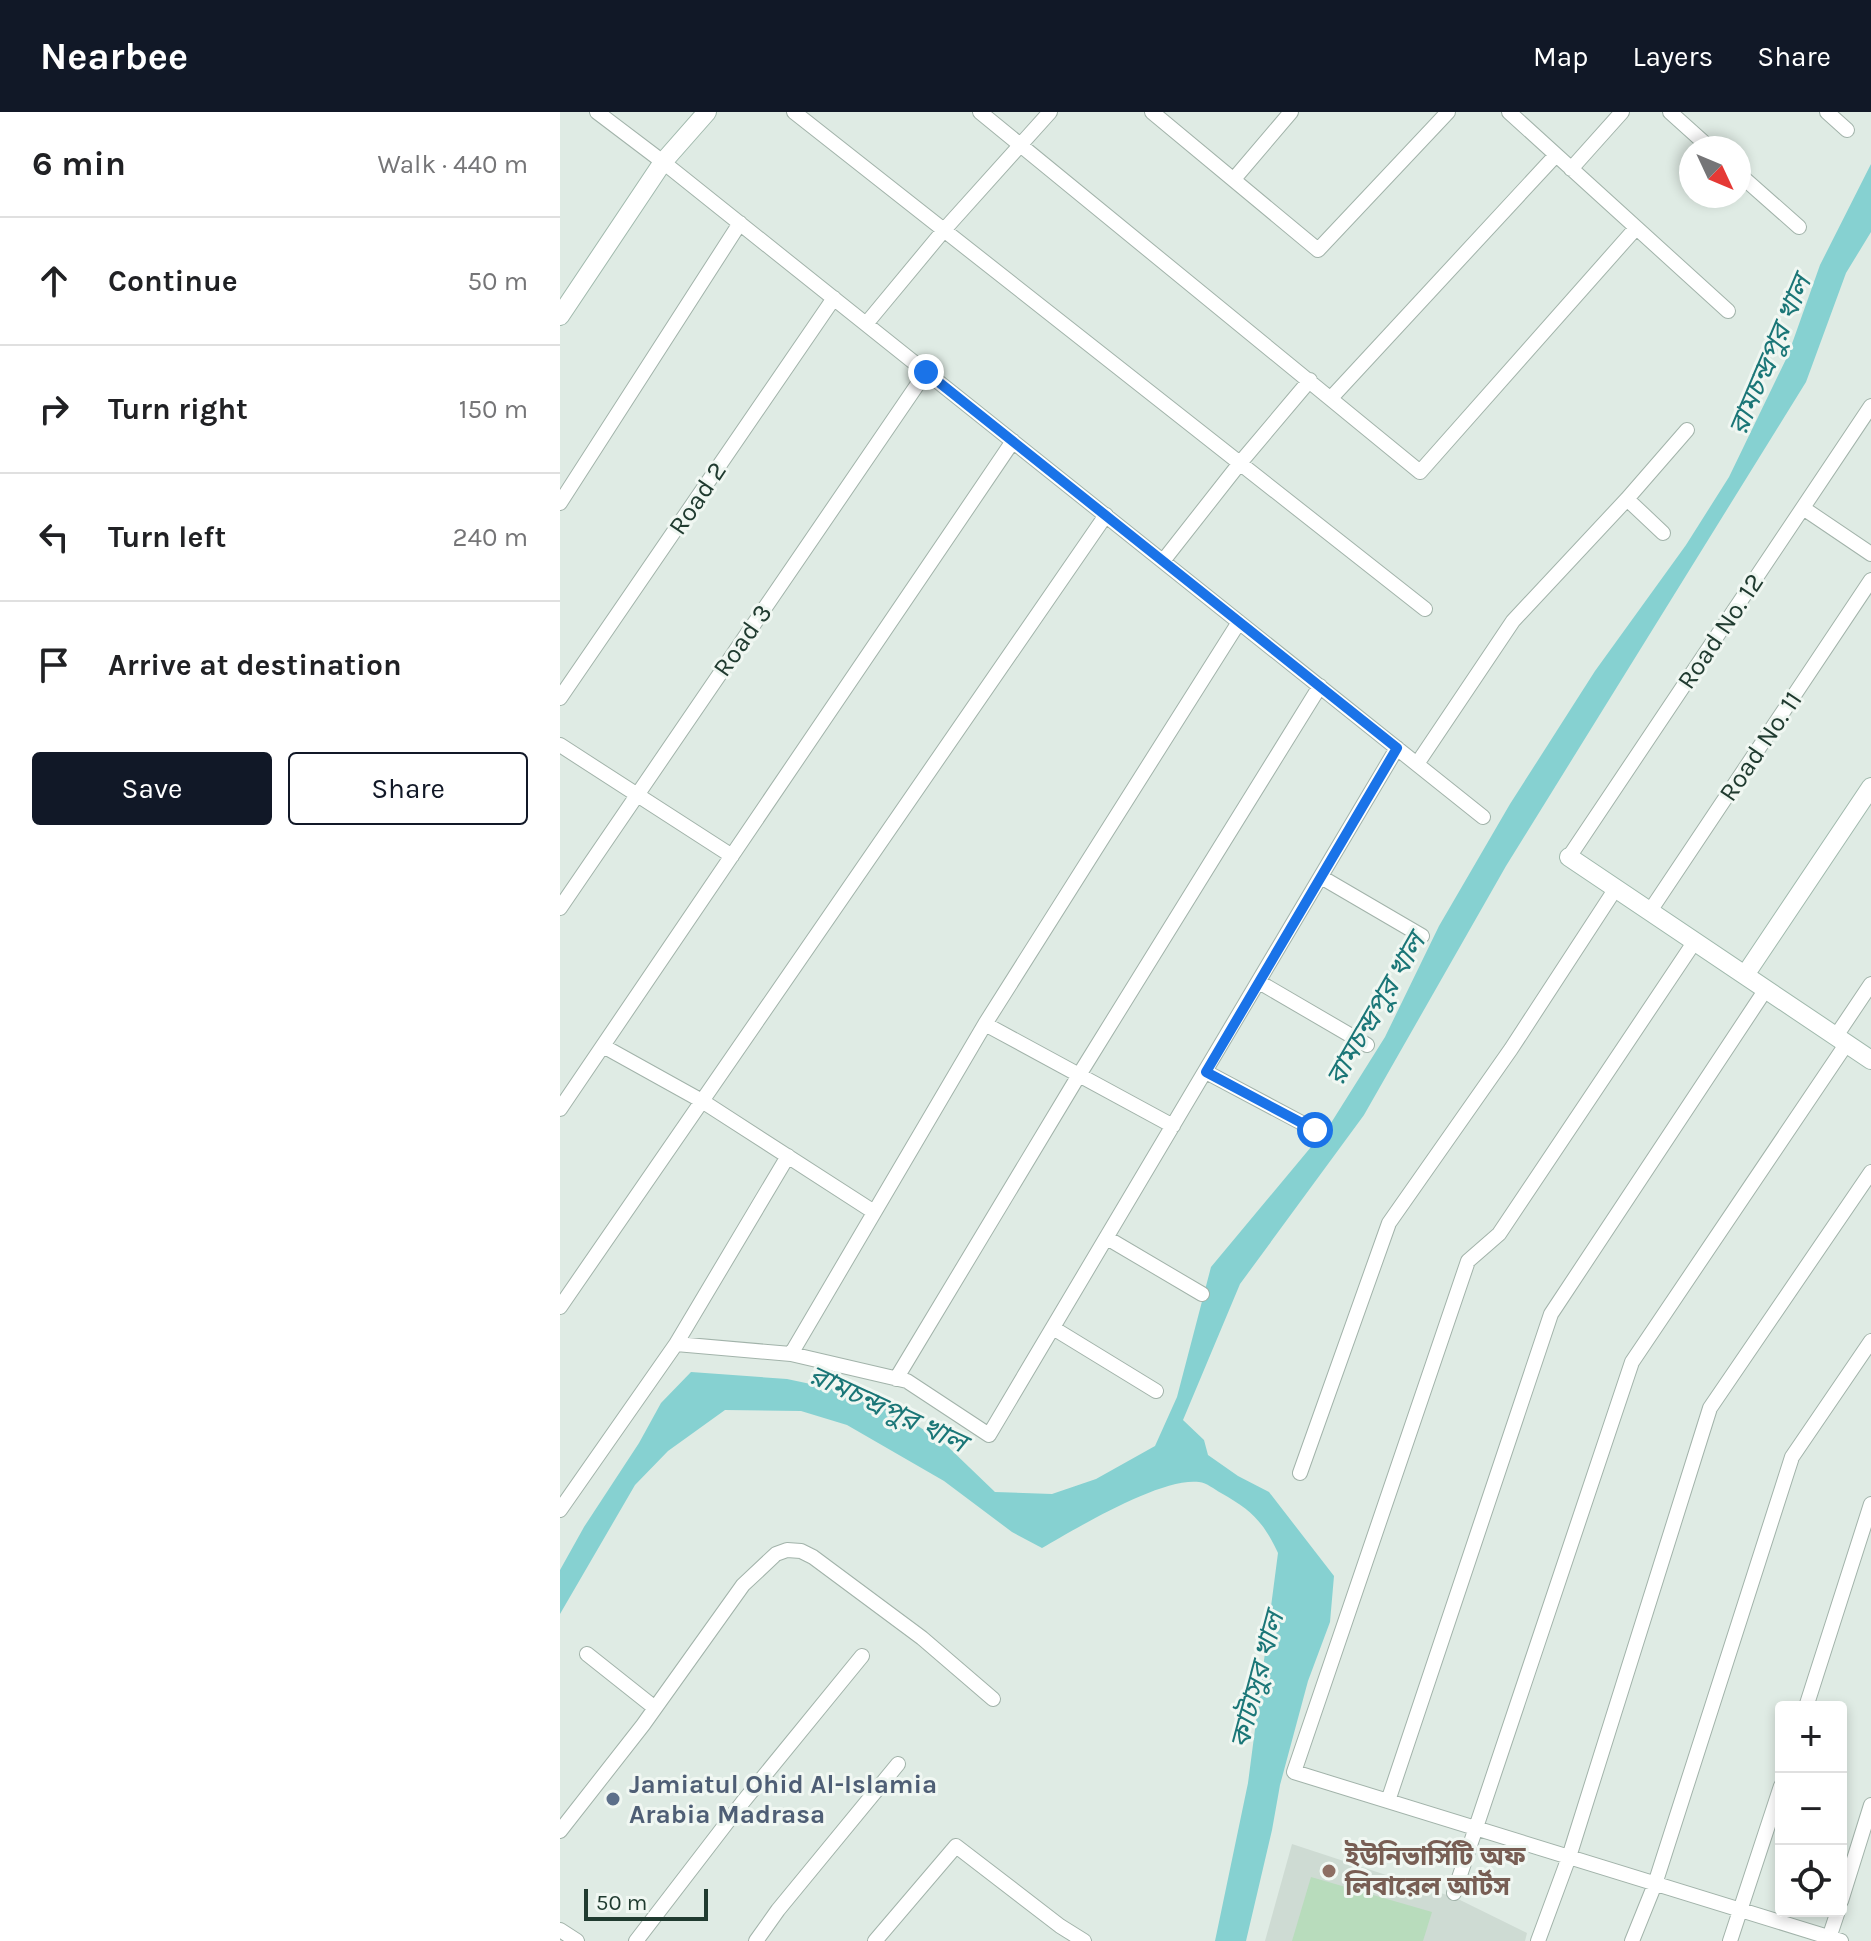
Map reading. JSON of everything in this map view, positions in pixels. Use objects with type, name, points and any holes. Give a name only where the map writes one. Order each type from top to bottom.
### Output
[{"type":"street","points":[[597,112],[1483,817]]},
{"type":"street","points":[[560,316],[663,162],[707,112]]},
{"type":"street","points":[[794,112],[1425,609]]},
{"type":"street","points":[[980,112],[1420,472],[1636,228]]},
{"type":"street","points":[[866,324],[944,230],[1050,112]]},
{"type":"street","points":[[1234,179],[1291,112]]},
{"type":"street","points":[[1156,113],[1318,250],[1448,112]]},
{"type":"street","points":[[1509,112],[1728,311]]},
{"type":"street","points":[[1571,169],[1622,112]]},
{"type":"street","points":[[1670,112],[1697,136]]},
{"type":"street","points":[[1827,112],[1847,130]]},
{"type":"street","points":[[1331,398],[1556,155]]},
{"type":"street","points":[[1751,185],[1799,227]]},
{"type":"street","points":[[560,503],[740,223]]},
{"type":"street","name":"Road 2","points":[[560,698],[834,298]]},
{"type":"street","name":"Road 3","points":[[560,908],[926,372]]},
{"type":"street","points":[[1163,561],[1310,380]]},
{"type":"street","name":"Road No. 12","points":[[1569,857],[1871,406]]},
{"type":"street","points":[[1417,764],[1513,621],[1687,430]]},
{"type":"street","points":[[560,1109],[1013,441]]},
{"type":"street","points":[[1627,499],[1663,533]]},
{"type":"street","points":[[1803,508],[1871,554]]},
{"type":"street","points":[[560,1307],[1106,515]]},
{"type":"street","name":"Road No. 11","points":[[1650,911],[1871,580]]},
{"type":"street","points":[[791,1354],[985,1024],[1239,622]]},
{"type":"street","points":[[896,1379],[1079,1075],[1320,686]]},
{"type":"street","points":[[560,745],[732,856]]},
{"type":"street","points":[[676,1344],[791,1354],[907,1381],[989,1435],[1397,748]]},
{"type":"street","points":[[1745,975],[1871,787]]},
{"type":"street","points":[[1569,857],[1871,1060]]},
{"type":"street","points":[[1321,877],[1422,936]]},
{"type":"street","points":[[1300,1473],[1389,1223],[1511,1049],[1616,888]]},
{"type":"street","points":[[1695,941],[1499,1234],[1468,1261],[1294,1772],[1833,1940],[1837,1917]]},
{"type":"street","points":[[1259,982],[1367,1045]]},
{"type":"street","points":[[1454,1893],[1632,1362],[1842,1040],[1871,984]]},
{"type":"street","points":[[1388,1801],[1551,1314],[1766,989]]},
{"type":"street","points":[[985,1024],[1173,1126]]},
{"type":"street","points":[[603,1046],[702,1101],[874,1212]]},
{"type":"street","points":[[1206,1072],[1315,1130]]},
{"type":"street","points":[[560,1510],[676,1344],[788,1156]]},
{"type":"street","points":[[1538,1941],[1569,1857],[1710,1408],[1871,1172]]},
{"type":"street","points":[[1107,1238],[1202,1294]]},
{"type":"street","points":[[1053,1328],[1156,1391]]},
{"type":"street","points":[[1632,1941],[1655,1884],[1792,1457],[1871,1341]]},
{"type":"street","points":[[1808,1701],[1871,1504]]},
{"type":"street","points":[[560,1831],[655,1708],[743,1585],[776,1554],[787,1550],[801,1551],[813,1557],[922,1638],[993,1699]]},
{"type":"street","points":[[587,1654],[655,1708]]},
{"type":"street","points":[[636,1941],[742,1803],[862,1656]]},
{"type":"street","points":[[756,1941],[898,1764]]},
{"type":"street","points":[[1730,1941],[1775,1805]]},
{"type":"street","points":[[1847,1882],[1871,1805]]},
{"type":"street","points":[[875,1941],[956,1846],[1084,1941]]},
{"type":"street","points":[[560,1930],[577,1941]]},
{"type":"shaded area","name":"ইউনিভার্সিটি অফ লিবারেল আর্টস","points":[[1292,1844],[1456,1898],[1527,1933],[1525,1941],[1265,1941]]},
{"type":"green space","points":[[1311,1877],[1432,1912],[1423,1941],[1292,1941]]},
{"type":"water","name":"রামচন্দ্রপুর খাল","points":[[1871,164],[1871,232],[1846,273],[1806,382],[1506,866],[1364,1115],[1240,1284],[1183,1420],[1204,1440],[1208,1455],[1269,1492],[1334,1576],[1330,1622],[1308,1681],[1280,1785],[1246,1941],[1215,1941],[1248,1783],[1278,1553],[1255,1517],[1208,1485],[1199,1482],[1163,1487],[1097,1517],[1042,1548],[1012,1532],[944,1481],[847,1425],[801,1411],[725,1410],[668,1451],[635,1485],[560,1614],[560,1570],[661,1403],[691,1372],[787,1379],[872,1397],[943,1442],[995,1492],[1052,1494],[1096,1479],[1155,1446],[1177,1397],[1211,1267],[1331,1123],[1385,1037],[1439,926],[1510,804],[1595,671],[1686,545],[1729,477],[1788,355],[1820,265]]},
{"type":"place","name":"Jamiatul Ohid Al-Islamia Arabia Madrasa","points":[[613,1799]]},
{"type":"place","name":"ইউনিভার্সিটি অফ লিবারেল আর্টস","points":[[1329,1871]]},
{"type":"route","points":[[926,372],[1397,748],[1206,1072],[1315,1130]]},
{"type":"water label","name":"কাটাসুর খাল","points":[[1256,1680]]}]
